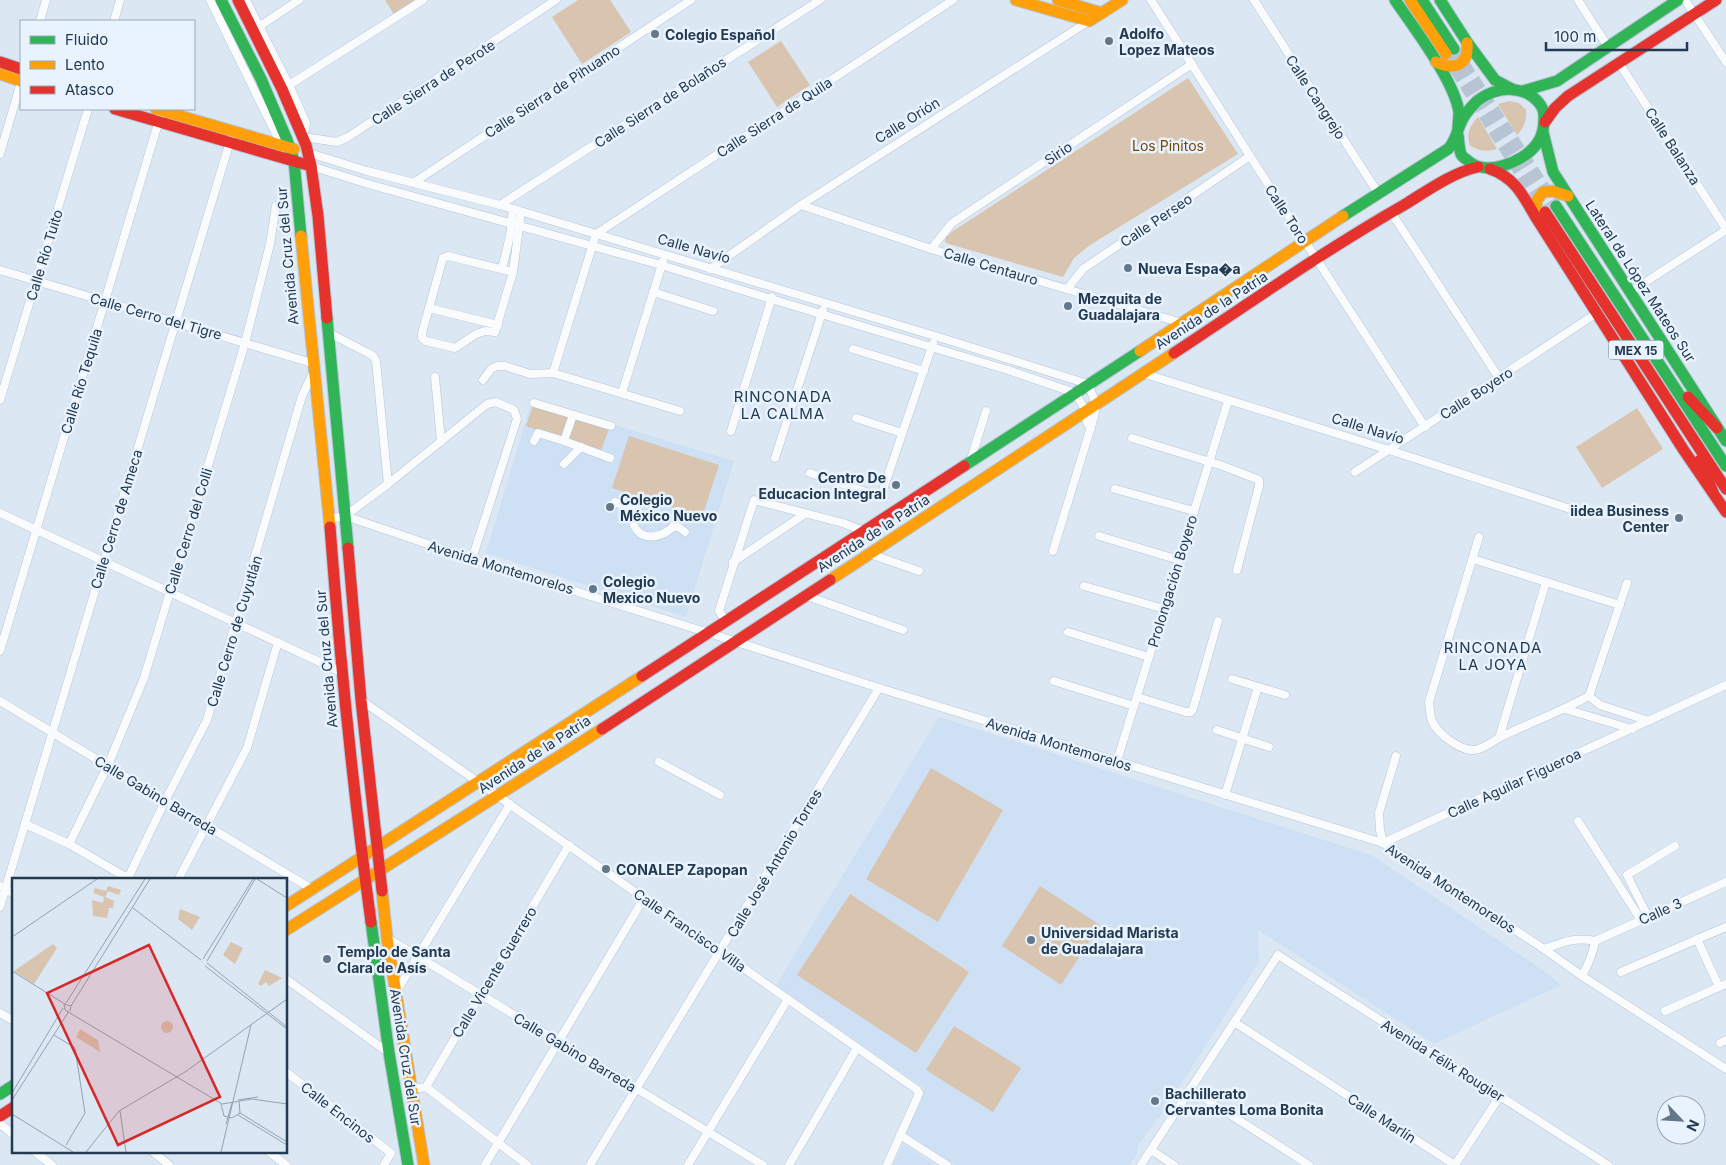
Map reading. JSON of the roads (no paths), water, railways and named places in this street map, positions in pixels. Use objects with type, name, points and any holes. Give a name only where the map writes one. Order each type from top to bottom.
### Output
[{"type":"main road","name":"Avenida Cruz del Sur","points":[[238,0],[282,89],[309,153],[318,216],[361,700],[387,938],[424,1165]]},
{"type":"main road","points":[[1016,0],[1089,21]]},
{"type":"main road","points":[[1058,0],[1102,13]]},
{"type":"main road","name":"Calle Orión","points":[[1089,21],[1122,0]]},
{"type":"main road","points":[[1395,0],[1436,62],[1453,92],[1459,112],[1457,142],[1463,157],[1484,168],[1501,172],[1545,211]]},
{"type":"main road","points":[[1410,0],[1450,52],[1422,0]]},
{"type":"main road","points":[[1440,0],[1494,80],[1536,99],[1544,110],[1544,127]]},
{"type":"main road","points":[[1458,132],[1465,114],[1473,104],[1488,94],[1500,90],[1518,90],[1557,81],[1678,0]]},
{"type":"main road","points":[[1484,168],[1515,162],[1529,152],[1555,108],[1568,96],[1716,0]]},
{"type":"main road","name":"Avenida Cruz del Sur","points":[[219,2],[268,96],[294,161],[341,672],[364,879],[389,1053],[408,1165]]},
{"type":"main road","points":[[1663,10],[1674,26]]},
{"type":"main road","points":[[1436,62],[1445,67],[1452,68],[1459,65],[1467,55],[1467,42]]},
{"type":"main road","points":[[0,62],[20,69]]},
{"type":"main road","points":[[0,74],[20,81]]},
{"type":"main road","points":[[124,110],[159,114],[231,137]]},
{"type":"main road","name":"Lateral de López Mateos Sur","points":[[1544,127],[1553,172],[1726,441]]},
{"type":"main road","name":"Avenida de la Patria","points":[[288,905],[709,633],[1336,220],[1449,148],[1458,132]]},
{"type":"main road","name":"Calle Navío","points":[[231,137],[289,145],[309,153]]},
{"type":"main road","name":"Calle Navío","points":[[231,137],[311,166]]},
{"type":"main road","name":"Avenida de la Patria","points":[[288,929],[736,642],[1347,239],[1464,170],[1484,168]]},
{"type":"main road","points":[[1568,196],[1551,190],[1539,194],[1535,201],[1545,211],[1597,313],[1683,449],[1726,512]]},
{"type":"main road","name":"MEX 15","points":[[1545,211],[1667,376],[1726,466]]},
{"type":"main road","name":"MEX 15","points":[[1545,211],[1726,489]]},
{"type":"main road","points":[[1336,220],[1337,234],[1347,239]]},
{"type":"main road","points":[[1667,376],[1717,428]]},
{"type":"main road","points":[[1690,434],[1713,492]]},
{"type":"main road","points":[[0,1094],[12,1086]]},
{"type":"main road","points":[[0,1116],[12,1108]]},
{"type":"street","points":[[40,20],[46,0]]},
{"type":"street","points":[[114,20],[120,0]]},
{"type":"street","points":[[246,0],[306,123],[302,136]]},
{"type":"street","points":[[260,26],[299,0]]},
{"type":"street","points":[[289,85],[424,0]]},
{"type":"street","name":"Calle Sierra de Perote","points":[[302,136],[337,142],[348,137],[556,0]]},
{"type":"street","name":"Calle Sierra de Pihuamo","points":[[413,183],[691,0]]},
{"type":"street","name":"Calle Sierra de Bolaños","points":[[500,205],[820,0]]},
{"type":"street","name":"Calle Sierra de Quila","points":[[596,234],[953,0]]},
{"type":"street","name":"Calle Toro","points":[[1151,0],[1424,427]]},
{"type":"street","name":"Calle Cangrejo","points":[[1254,0],[1378,193]]},
{"type":"street","points":[[1578,0],[1608,46]]},
{"type":"street","points":[[1685,0],[1726,62]]},
{"type":"street","name":"Calle Orión","points":[[710,268],[801,205],[1089,21]]},
{"type":"street","name":"Calle Balanza","points":[[1619,62],[1726,229]]},
{"type":"street","name":"Sirio","points":[[931,249],[952,223],[1192,64]]},
{"type":"street","points":[[0,154],[20,84]]},
{"type":"street","name":"Calle Río Tuito","points":[[0,400],[88,110]]},
{"type":"street","name":"Calle Río Tequila","points":[[0,651],[159,114]]},
{"type":"street","name":"Calle Cerro de Ameca","points":[[0,907],[3,887],[54,733],[103,562],[231,137]]},
{"type":"street","name":"Calle Navío","points":[[309,153],[367,171],[517,210],[1088,384]]},
{"type":"street","name":"Calle Perseo","points":[[1068,289],[1083,270],[1250,156]]},
{"type":"street","name":"Calle Navío","points":[[311,166],[368,184],[661,265],[932,346],[1074,393]]},
{"type":"street","name":"Calle Centauro","points":[[801,205],[931,249],[1182,323]]},
{"type":"street","name":"Calle Cerro del Colli","points":[[69,844],[108,765],[144,678],[245,343],[270,244],[276,206]]},
{"type":"street","points":[[513,272],[445,257],[442,260],[428,308],[422,338],[426,341],[452,348],[458,347],[476,334],[485,331],[495,332],[513,272],[517,210]]},
{"type":"street","points":[[1391,212],[1499,378]]},
{"type":"street","points":[[502,269],[515,225]]},
{"type":"street","points":[[1630,292],[1726,229]]},
{"type":"street","points":[[553,374],[596,234]]},
{"type":"street","points":[[622,393],[665,255]]},
{"type":"street","name":"Calle Cerro del Tigre","points":[[0,270],[245,343],[313,368]]},
{"type":"street","points":[[731,431],[774,287]]},
{"type":"street","points":[[653,292],[713,311]]},
{"type":"street","points":[[775,458],[825,303]]},
{"type":"street","points":[[428,308],[498,325]]},
{"type":"street","name":"Calle Boyero","points":[[1355,472],[1597,313]]},
{"type":"street","points":[[327,332],[368,353],[376,361],[388,484]]},
{"type":"street","points":[[810,473],[879,495],[885,490],[935,336]]},
{"type":"street","points":[[854,349],[924,371]]},
{"type":"street","points":[[483,380],[491,369],[497,366],[505,366],[530,374],[553,374],[680,411]]},
{"type":"street","name":"Calle Cerro de Cuyutlán","points":[[128,878],[165,800],[207,720],[302,396],[313,368]]},
{"type":"street","name":"Calle Navío","points":[[1142,373],[1583,513]]},
{"type":"street","points":[[435,377],[441,441]]},
{"type":"street","points":[[1053,551],[1091,429],[1096,404],[1088,384]]},
{"type":"street","points":[[1074,393],[1086,410],[1087,422],[1091,429]]},
{"type":"street","name":"Prolongación Boyero","points":[[1117,761],[1228,401]]},
{"type":"street","points":[[328,519],[345,516],[493,402],[511,408],[517,414],[516,425],[472,559]]},
{"type":"street","points":[[534,403],[611,426]]},
{"type":"street","points":[[970,462],[986,411]]},
{"type":"street","points":[[564,441],[573,414]]},
{"type":"street","points":[[856,418],[902,433]]},
{"type":"street","points":[[534,441],[538,433],[610,458]]},
{"type":"street","points":[[1132,438],[1259,480],[1237,570]]},
{"type":"street","points":[[564,464],[581,447]]},
{"type":"street","points":[[1115,489],[1194,511]]},
{"type":"street","points":[[642,498],[632,510],[632,520],[638,533],[653,536],[670,530],[674,526],[678,511]]},
{"type":"street","points":[[726,621],[719,611],[754,500],[844,523],[863,531]]},
{"type":"street","points":[[615,502],[632,510]]},
{"type":"street","points":[[0,513],[341,672]]},
{"type":"street","points":[[734,562],[805,514]]},
{"type":"street","name":"Avenida Montemorelos","points":[[345,516],[472,559],[879,688],[1224,796],[1384,843],[1582,976],[1726,1068]]},
{"type":"street","points":[[674,526],[685,532]]},
{"type":"street","points":[[1099,536],[1179,560]]},
{"type":"street","points":[[1479,537],[1429,702],[1432,720],[1438,729],[1446,737],[1465,748],[1473,750],[1481,748],[1589,696],[1627,583]]},
{"type":"street","points":[[870,554],[919,571]]},
{"type":"street","points":[[1473,559],[1620,605]]},
{"type":"street","points":[[1499,738],[1546,582]]},
{"type":"street","points":[[1084,586],[1164,608]]},
{"type":"street","points":[[806,596],[903,630]]},
{"type":"street","points":[[1137,697],[1186,712],[1192,711],[1218,622]]},
{"type":"street","points":[[1068,632],[1149,657]]},
{"type":"street","points":[[180,876],[247,748],[278,642]]},
{"type":"street","points":[[1232,679],[1285,695]]},
{"type":"street","points":[[1054,681],[1134,706]]},
{"type":"street","name":"Calle Aguilar Figueroa","points":[[1384,843],[1726,685]]},
{"type":"street","points":[[1224,796],[1258,687]]},
{"type":"street","name":"Calle José Antonio Torres","points":[[590,1165],[879,688]]},
{"type":"street","points":[[1589,696],[1600,705],[1649,721]]},
{"type":"street","name":"Calle Francisco Villa","points":[[361,700],[916,1089],[919,1093],[900,1135]]},
{"type":"street","name":"Calle Gabino Barreda","points":[[0,701],[312,889]]},
{"type":"street","points":[[1565,709],[1632,729]]},
{"type":"street","points":[[1217,730],[1269,746]]},
{"type":"street","points":[[1384,843],[1380,830],[1379,813],[1396,756]]},
{"type":"street","points":[[659,762],[720,795]]},
{"type":"street","points":[[396,994],[510,804]]},
{"type":"street","points":[[1578,821],[1645,918]]},
{"type":"street","points":[[25,824],[69,844],[126,878]]},
{"type":"street","name":"Calle Vicente Guerrero","points":[[426,1087],[569,845]]},
{"type":"street","points":[[1645,918],[1627,875],[1675,846]]},
{"type":"street","name":"Calle 3","points":[[1544,949],[1569,940],[1595,941],[1726,882]]},
{"type":"street","points":[[485,1165],[644,898]]},
{"type":"street","points":[[1621,972],[1726,927]]},
{"type":"street","name":"Calle Gabino Barreda","points":[[387,938],[763,1165]]},
{"type":"street","points":[[1665,1011],[1722,985],[1697,939]]},
{"type":"street","points":[[1582,976],[1589,963],[1595,941]]},
{"type":"street","name":"Avenida Félix Rougier","points":[[1234,1022],[1278,955],[1608,1165]]},
{"type":"street","points":[[288,979],[389,1053]]},
{"type":"street","points":[[688,1165],[788,999]]},
{"type":"street","points":[[0,1013],[12,1020]]},
{"type":"street","points":[[1141,1165],[1234,1022]]},
{"type":"street","name":"Calle Marlín","points":[[1234,1022],[1454,1165]]},
{"type":"street","points":[[789,1165],[857,1048]]},
{"type":"street","name":"Calle Encinos","points":[[288,1074],[391,1153]]},
{"type":"street","points":[[412,1089],[426,1087],[527,1165]]},
{"type":"street","points":[[1190,1089],[1309,1165]]},
{"type":"street","points":[[1454,1165],[1500,1096]]},
{"type":"street","points":[[0,1124],[12,1133]]},
{"type":"street","points":[[887,1165],[900,1135],[947,1165]]},
{"type":"street","points":[[384,1165],[391,1153],[405,1145]]},
{"type":"street","points":[[1151,1150],[1174,1165]]},
{"type":"street","points":[[35,1152],[52,1165]]},
{"type":"street","points":[[153,1152],[169,1165]]},
{"type":"street","points":[[269,1152],[286,1165]]},
{"type":"tunnel","points":[[1454,49],[1556,206]]},
{"type":"tunnel","points":[[1446,54],[1545,212]]},
{"type":"place","name":"Colegio Español","points":[[655,34]]},
{"type":"place","name":"Adolfo Lopez Mateos","points":[[1109,41]]},
{"type":"place","name":"Nueva Espa�a","points":[[1128,268]]},
{"type":"place","name":"Mezquita de Guadalajara","points":[[1068,306]]},
{"type":"place","name":"Centro De Educacion Integral","points":[[896,485]]},
{"type":"place","name":"Colegio México Nuevo","points":[[610,507]]},
{"type":"place","name":"iidea Business Center","points":[[1679,518]]},
{"type":"place","name":"Colegio Mexico Nuevo","points":[[593,589]]},
{"type":"place","name":"CONALEP Zapopan","points":[[606,869]]},
{"type":"place","name":"Universidad Marista de Guadalajara","points":[[1031,940]]},
{"type":"place","name":"Templo de Santa Clara de Asís","points":[[327,959]]},
{"type":"place","name":"Bachillerato Cervantes Loma Bonita","points":[[1155,1101]]},
{"type":"district","name":"RINCONADA LA CALMA","points":[[783,404]]},
{"type":"district","name":"RINCONADA LA JOYA","points":[[1493,656]]},
{"type":"park label","name":"Los Pinitos","points":[[1168,145]]}]
